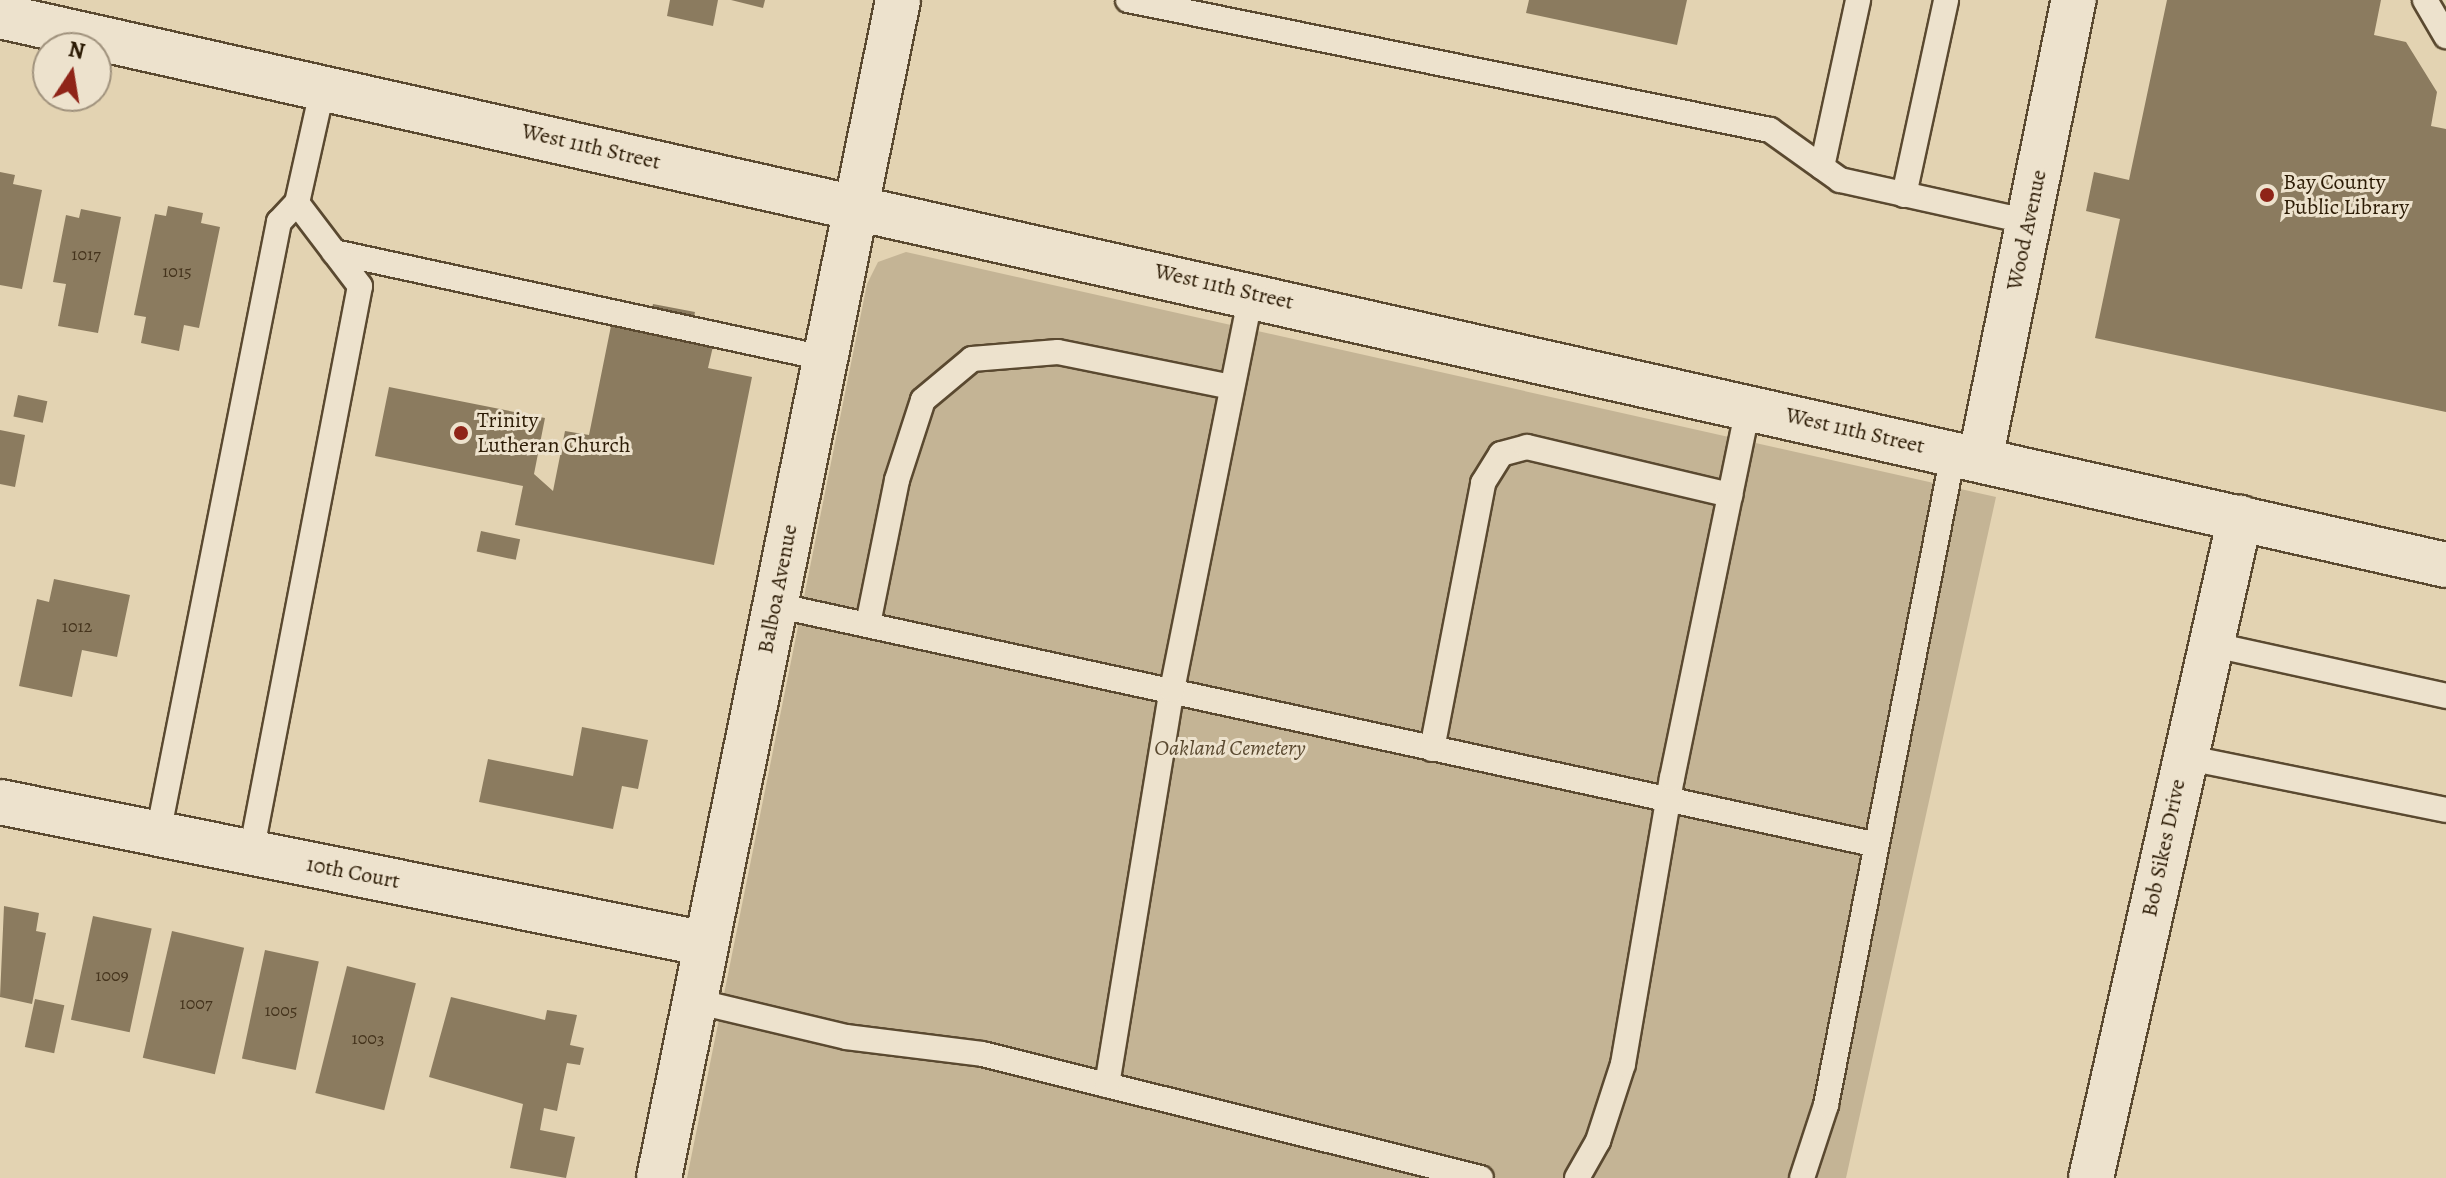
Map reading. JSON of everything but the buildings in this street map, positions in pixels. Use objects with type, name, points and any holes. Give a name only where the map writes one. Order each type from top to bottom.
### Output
[{"type":"street","name":"Balboa Avenue","points":[[661,1178],[898,0]]},
{"type":"street","name":"Wood Avenue","points":[[1966,457],[2029,222],[2074,0]]},
{"type":"street","name":"West 11th Street","points":[[0,16],[1251,293],[2446,565]]},
{"type":"street","name":"Bob Sikes Drive","points":[[2091,1178],[2240,518]]},
{"type":"street","name":"10th Court","points":[[0,802],[706,944]]},
{"type":"lane","points":[[1128,0],[1770,130],[1840,180],[2029,222]]},
{"type":"lane","points":[[1822,167],[1858,0]]},
{"type":"lane","points":[[1904,195],[1946,0]]},
{"type":"lane","points":[[2425,0],[2446,36]]},
{"type":"lane","points":[[158,834],[279,222],[297,203],[323,87]]},
{"type":"lane","points":[[251,853],[360,286],[297,203]]},
{"type":"lane","points":[[334,252],[824,358]]},
{"type":"lane","points":[[1107,1085],[1172,690],[1251,293]]},
{"type":"lane","points":[[868,624],[897,480],[923,400],[972,359],[1058,352],[1232,387]]},
{"type":"lane","points":[[1577,1178],[1598,1141],[1623,1064],[1668,802],[1748,407]]},
{"type":"lane","points":[[1432,749],[1483,483],[1501,454],[1527,447],[1730,495]]},
{"type":"lane","points":[[1802,1178],[1826,1105],[1873,844],[1966,457]]},
{"type":"lane","points":[[775,605],[1172,690],[1668,802],[1873,844]]},
{"type":"lane","points":[[2210,644],[2446,696]]},
{"type":"lane","points":[[2184,757],[2446,810]]},
{"type":"lane","points":[[695,1001],[846,1037],[982,1054],[1481,1178]]},
{"type":"green space","name":"Oakland Cemetery","points":[[906,252],[1996,497],[1846,1178],[687,1178],[867,284],[878,262]]},
{"type":"place","name":"Bay County Public Library","points":[[2267,195]]},
{"type":"place","name":"Trinity Lutheran Church","points":[[461,433]]}]
